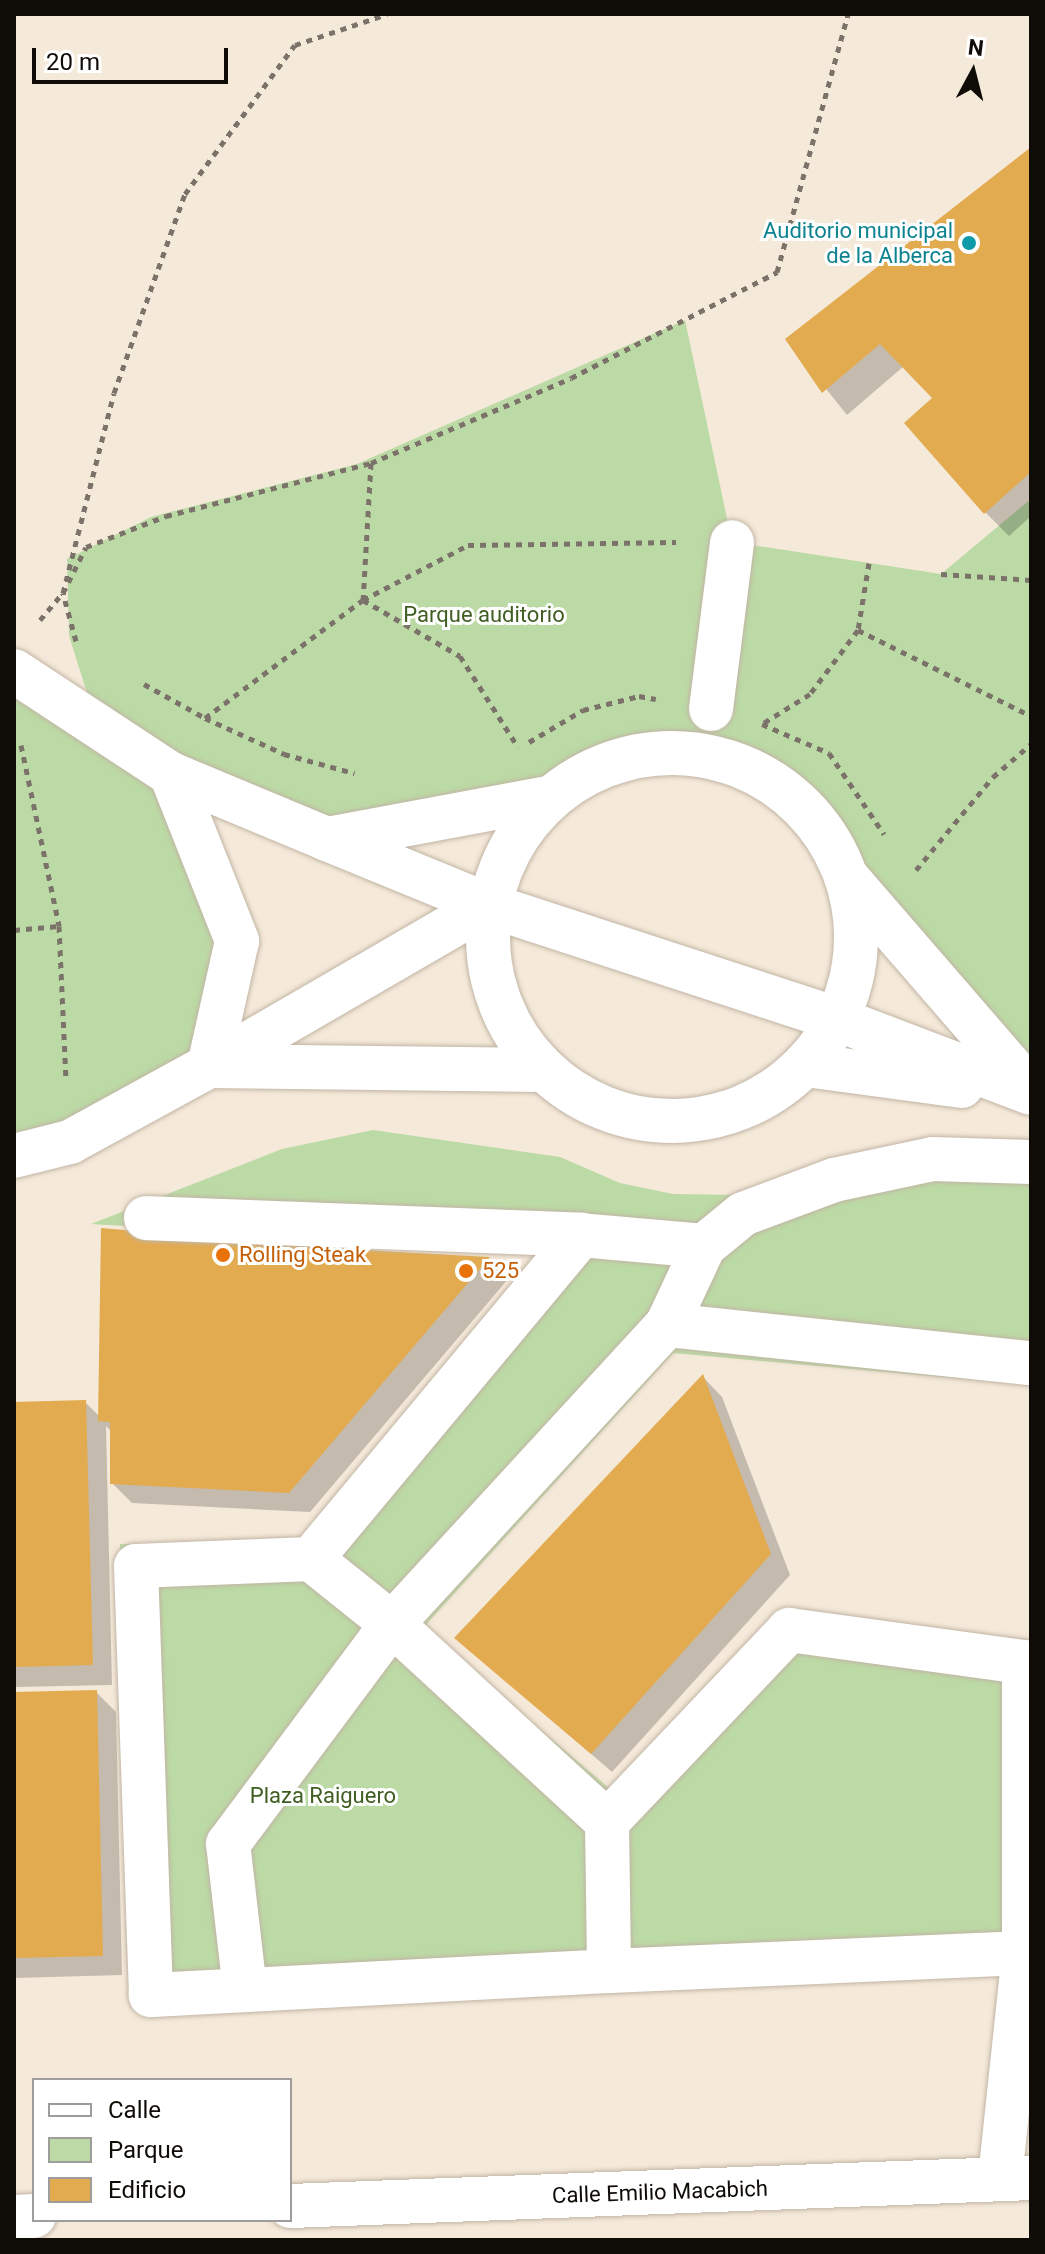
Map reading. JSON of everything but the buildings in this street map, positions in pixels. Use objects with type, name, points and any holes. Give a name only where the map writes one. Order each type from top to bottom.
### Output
[{"type":"street","points":[[711,709],[732,542]]},
{"type":"street","points":[[14,671],[171,774],[327,839],[488,905],[839,1020],[1031,1093]]},
{"type":"street","points":[[327,839],[548,798],[603,765],[666,752],[729,761],[770,780],[819,824],[849,880],[1031,1093]]},
{"type":"street","points":[[171,774],[237,941],[209,1066]]},
{"type":"street","points":[[548,798],[508,849],[488,905],[487,956],[504,1018],[543,1070],[628,1117],[692,1121],[754,1103],[806,1065],[839,1020],[857,945],[849,880]]},
{"type":"street","points":[[14,1156],[70,1142],[209,1066],[488,905]]},
{"type":"street","points":[[806,1065],[1031,1093]]},
{"type":"street","points":[[209,1066],[543,1070]]},
{"type":"street","points":[[245,1990],[228,1844],[392,1624],[667,1325],[704,1246],[743,1214],[834,1180],[933,1159],[1031,1162]]},
{"type":"street","points":[[146,1218],[581,1235],[704,1246]]},
{"type":"street","points":[[311,1559],[581,1235]]},
{"type":"street","points":[[667,1325],[1031,1363]]},
{"type":"street","points":[[607,1822],[392,1624],[311,1559],[136,1566],[151,1995],[1024,1953]]},
{"type":"street","points":[[609,1971],[607,1822],[789,1630],[1024,1662],[1024,1953],[1015,2178]]},
{"type":"street","name":"Calle Emilio Macabich","points":[[292,2206],[1015,2178]]},
{"type":"path","points":[[90,653],[77,646],[63,593],[114,393],[185,194],[295,45],[387,14]]},
{"type":"path","points":[[33,628],[63,593],[86,547],[166,516],[371,463],[571,378],[777,272],[848,14]]},
{"type":"path","points":[[363,600],[371,463]]},
{"type":"path","points":[[205,718],[363,600],[468,545],[732,542]]},
{"type":"path","points":[[762,724],[810,694],[858,630],[869,563]]},
{"type":"path","points":[[941,574],[1031,580]]},
{"type":"path","points":[[363,600],[460,656],[518,748]]},
{"type":"path","points":[[858,630],[1031,716]]},
{"type":"path","points":[[128,675],[205,718],[284,754],[369,774]]},
{"type":"path","points":[[505,753],[583,710],[639,696],[711,709],[762,724],[829,753],[887,841]]},
{"type":"path","points":[[17,728],[59,926],[70,1142]]},
{"type":"path","points":[[902,866],[909,879],[993,777],[1031,744]]},
{"type":"path","points":[[14,930],[59,926]]},
{"type":"green space","name":"Parque auditorio","points":[[685,320],[732,542],[941,574],[1031,499],[1031,1090],[849,880],[819,824],[770,780],[729,761],[666,752],[603,765],[548,798],[327,839],[172,775],[237,941],[209,1066],[14,1156],[14,671],[97,724],[69,636],[67,559],[151,517],[357,464]]},
{"type":"green space","name":"Plaza Raiguero","points":[[373,1130],[560,1157],[620,1183],[673,1194],[743,1195],[1031,1146],[1031,1385],[673,1353],[422,1629],[623,1800],[789,1624],[1030,1648],[1031,1960],[142,1999],[120,1544],[313,1544],[561,1252],[91,1224],[282,1149]]},
{"type":"place","name":"Auditorio municipal de la Alberca","points":[[969,243]]},
{"type":"place","name":"Rolling Steak","points":[[223,1255]]},
{"type":"place","name":"525","points":[[466,1271]]}]
